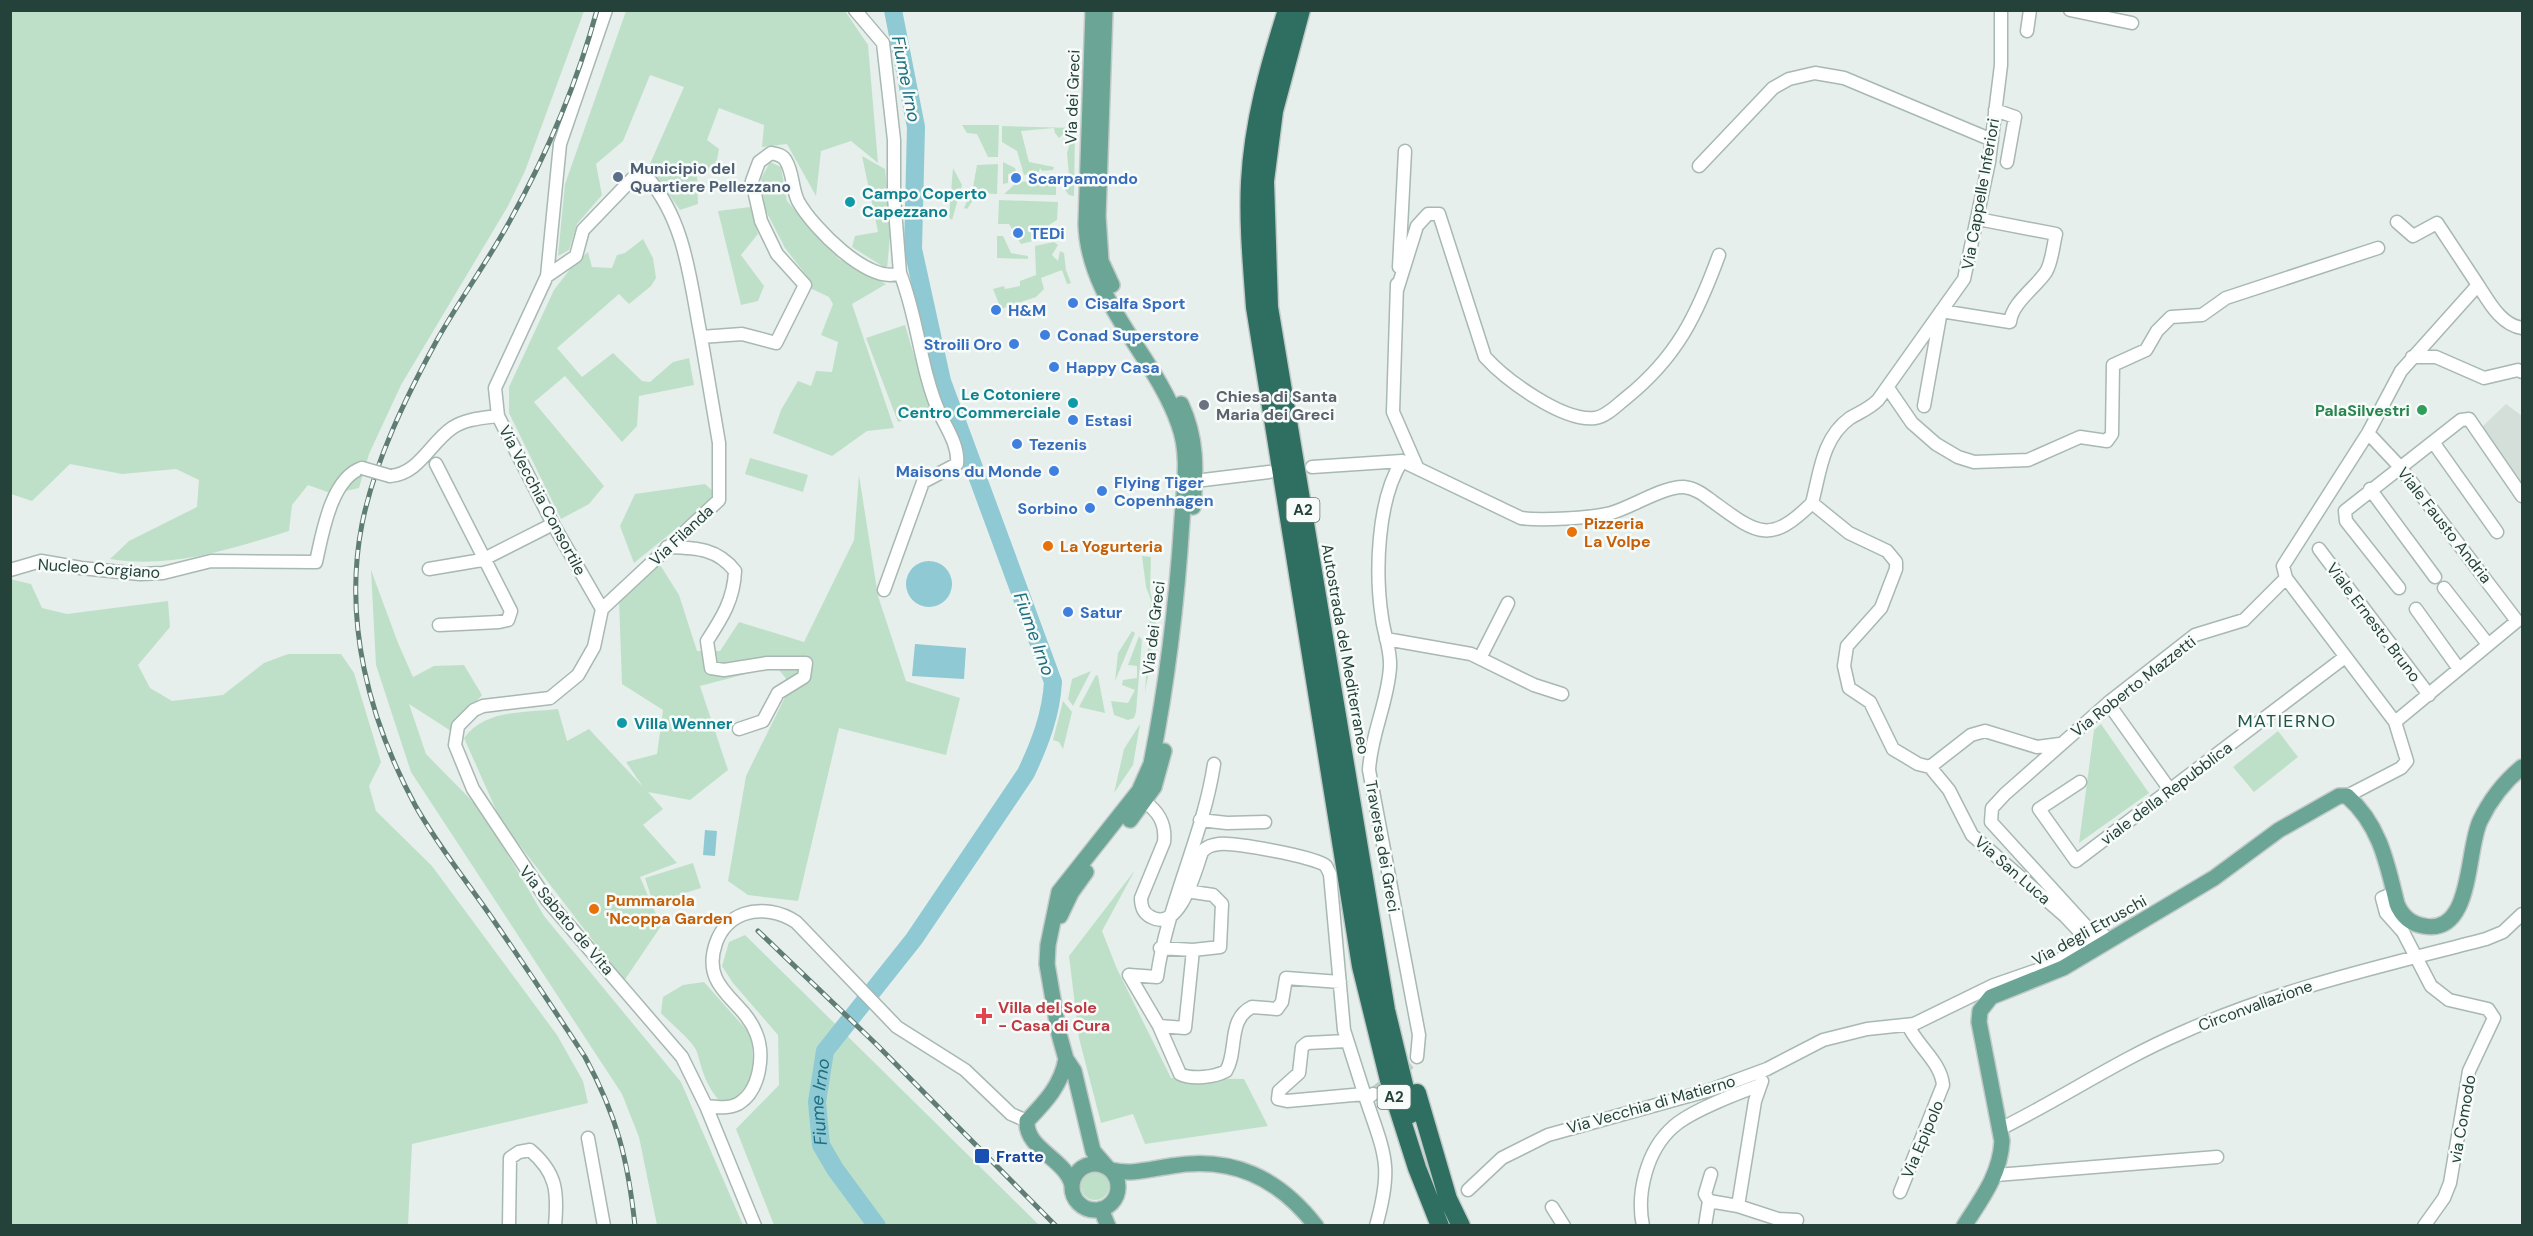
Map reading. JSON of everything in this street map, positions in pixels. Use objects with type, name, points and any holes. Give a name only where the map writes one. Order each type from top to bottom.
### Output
[{"type":"highway","name":"Autostrada del Mediterraneo","points":[[1287,10],[1259,109],[1254,142],[1249,244],[1267,392],[1361,966]]},
{"type":"highway","name":"Autostrada del Mediterraneo","points":[[1301,10],[1274,111],[1265,181],[1269,307],[1386,1010]]},
{"type":"highway","points":[[1361,966],[1368,1028],[1383,1090],[1406,1163],[1431,1226]]},
{"type":"highway","name":"A2","points":[[1361,966],[1389,1080],[1417,1168],[1440,1226]]},
{"type":"highway","points":[[1386,1010],[1418,1137],[1452,1226]]},
{"type":"highway","name":"A2","points":[[1386,1010],[1401,1037],[1448,1199],[1461,1226]]},
{"type":"main road","name":"Via dei Greci","points":[[1093,10],[1086,224],[1089,258],[1102,287],[1170,404],[1184,444],[1185,471],[1177,584],[1151,764],[1139,791],[1059,892],[1048,945],[1047,964],[1066,1059],[1074,1071],[1089,1137],[1096,1156],[1108,1168]]},
{"type":"main road","name":"Via dei Greci","points":[[1051,978],[1060,916],[1076,883],[1145,802],[1154,788],[1162,764],[1183,619],[1196,481],[1193,435],[1186,414],[1109,280],[1099,250],[1100,117],[1105,10]]},
{"type":"main road","points":[[2347,796],[2361,810],[2378,834],[2399,909],[2414,924],[2437,926],[2451,919],[2463,899],[2470,852],[2480,821],[2491,801],[2523,767]]},
{"type":"main road","name":"Via degli Etruschi","points":[[1983,996],[2063,968],[2214,878],[2279,830],[2333,798],[2347,796]]},
{"type":"main road","points":[[1964,1226],[1996,1177],[2002,1152],[2000,1129],[1979,1022],[1983,996]]},
{"type":"main road","points":[[1066,1059],[1064,1074],[1052,1093],[1027,1121],[1029,1136],[1067,1173],[1075,1199],[1080,1205],[1093,1210],[1101,1209],[1107,1207],[1116,1196],[1118,1182],[1108,1168]]},
{"type":"main road","name":"Via dei Greci","points":[[1052,1093],[1066,1090],[1072,1094],[1085,1134],[1089,1137]]},
{"type":"main road","points":[[1072,1185],[1076,1174],[1084,1167],[1095,1164],[1108,1168],[1143,1172],[1195,1163],[1221,1164],[1240,1168],[1282,1189],[1316,1226]]},
{"type":"main road","points":[[1101,1209],[1108,1226]]},
{"type":"street","name":"Via Vecchia Consortile","points":[[602,609],[553,524],[498,416],[495,388],[547,276],[560,144],[606,10]]},
{"type":"street","points":[[855,10],[883,43],[894,140],[894,196],[900,273],[910,300],[914,327],[938,409],[958,454],[957,464],[923,482],[884,590]]},
{"type":"street","name":"Via Cappelle Inferiori","points":[[1812,503],[1826,447],[1838,430],[1851,418],[1868,410],[1888,388],[1964,279],[1978,219],[1992,140],[2001,65],[2001,10]]},
{"type":"street","points":[[2027,32],[2030,10]]},
{"type":"street","points":[[2070,10],[2132,23]]},
{"type":"street","points":[[1699,166],[1773,88],[1789,79],[1815,74],[1854,81],[1992,140]]},
{"type":"street","points":[[1995,110],[2015,117],[2007,162]]},
{"type":"street","points":[[1405,151],[1397,290],[1394,412],[1417,467]]},
{"type":"street","points":[[701,337],[742,334],[776,343],[805,285],[777,254],[761,221],[752,181],[759,162],[771,153],[782,156],[788,163],[791,183],[799,202],[829,241],[878,274],[893,276],[900,273]]},
{"type":"street","name":"Via Filanda","points":[[547,276],[576,256],[583,230],[633,178],[647,177],[668,207],[682,240],[719,443],[719,500],[602,609]]},
{"type":"street","points":[[1397,290],[1417,226],[1428,214],[1439,214],[1485,357],[1494,367],[1538,398],[1571,414],[1594,418],[1607,413],[1649,379],[1669,358],[1697,312],[1719,255]]},
{"type":"street","points":[[1924,406],[1941,311],[2010,322],[2011,312],[2029,294],[2048,269],[2056,234],[1978,219]]},
{"type":"street","points":[[2397,222],[2413,236],[2437,223],[2497,313],[2515,327],[2523,328]]},
{"type":"street","points":[[1888,388],[1912,423],[1936,444],[1958,457],[1974,462],[2028,460],[2080,437],[2107,441],[2112,434],[2113,365],[2146,350],[2165,321],[2171,317],[2202,315],[2226,298],[2378,248]]},
{"type":"street","points":[[2347,796],[2405,765],[2406,753],[2395,722],[2286,578],[2283,566],[2368,433],[2401,371],[2478,285]]},
{"type":"street","points":[[2412,357],[2436,357],[2484,378],[2518,370],[2523,372]]},
{"type":"street","name":"Nucleo Corgiano","points":[[10,570],[35,561],[140,574],[164,573],[211,561],[316,562],[332,501],[346,481],[362,468],[390,476],[406,472],[452,428],[469,420],[498,416]]},
{"type":"street","points":[[2399,588],[2346,521],[2345,511],[2349,505],[2461,420],[2469,419],[2523,496]]},
{"type":"street","name":"Viale Fausto Andria","points":[[2368,433],[2400,467],[2517,621]]},
{"type":"street","points":[[2433,442],[2497,532]]},
{"type":"street","points":[[1312,467],[1402,461],[1521,518],[1536,520],[1610,513],[1685,487],[1700,491],[1755,531],[1774,530],[1786,527],[1812,503]]},
{"type":"street","name":"Traversa dei Greci","points":[[1402,461],[1394,473],[1381,535],[1379,586],[1390,668],[1370,749],[1369,770],[1419,1035],[1417,1057]]},
{"type":"street","points":[[436,464],[511,611],[508,620],[499,622],[439,625]]},
{"type":"street","points":[[1196,481],[1269,472]]},
{"type":"street","points":[[2370,489],[2435,577]]},
{"type":"street","name":"Via San Luca","points":[[1812,503],[1849,533],[1894,557],[1896,569],[1881,608],[1847,646],[1844,656],[1845,678],[1850,688],[1870,702],[1893,749],[1918,764],[1930,767],[1949,790],[1972,835],[2083,934],[2095,938]]},
{"type":"street","points":[[429,569],[483,560],[553,524]]},
{"type":"street","points":[[667,547],[692,548],[724,556],[735,571],[734,588],[724,615],[707,640],[711,668],[724,670],[767,663],[806,663],[804,677],[778,693],[763,721],[739,729]]},
{"type":"street","name":"Viale Ernesto Bruno","points":[[2319,549],[2429,695]]},
{"type":"street","name":"Via Roberto Mazzetti","points":[[1930,767],[1971,735],[1985,731],[2037,747],[2061,744],[2108,703],[2195,635],[2244,620],[2286,578]]},
{"type":"street","points":[[2444,588],[2487,643]]},
{"type":"street","points":[[1480,658],[1509,603]]},
{"type":"street","name":"Via Sabato de Vita","points":[[602,609],[594,647],[578,675],[550,698],[483,706],[474,710],[458,726],[454,745],[473,789],[526,873],[672,1042],[690,1071],[706,1106],[755,1226]]},
{"type":"street","points":[[2416,609],[2459,669]]},
{"type":"street","name":"Viale Ernesto Bruno","points":[[2395,722],[2487,643],[2517,621]]},
{"type":"street","points":[[1386,639],[1440,648],[1480,658],[1534,685],[1562,694]]},
{"type":"street","name":"viale della Repubblica","points":[[2080,782],[2038,809],[2076,861],[2345,657]]},
{"type":"street","points":[[2108,703],[2170,790]]},
{"type":"street","points":[[2061,744],[1996,801],[1990,819],[2009,845],[2095,938]]},
{"type":"street","points":[[1214,764],[1210,790],[1160,948],[1157,977],[1129,975],[1159,1026],[1180,1074],[1188,1077],[1218,1075],[1229,1068],[1233,1033],[1243,1013],[1252,1007],[1277,1009],[1282,1002],[1286,978],[1340,982]]},
{"type":"street","points":[[1145,802],[1160,817],[1165,833],[1164,842],[1141,898],[1141,906],[1146,914],[1154,919],[1168,919],[1178,911],[1202,852],[1213,845],[1227,843],[1323,862],[1330,874],[1347,1041],[1368,1095],[1387,1160],[1386,1188],[1376,1226]]},
{"type":"street","points":[[1200,820],[1227,823],[1265,822]]},
{"type":"street","points":[[1160,948],[1193,950],[1220,947],[1222,904],[1213,896],[1186,891]]},
{"type":"street","name":"via Comodo","points":[[2394,893],[2382,898],[2386,913],[2403,932],[2431,986],[2449,1000],[2488,1009],[2494,1018],[2469,1071],[2450,1183],[2444,1198],[2424,1226]]},
{"type":"street","points":[[716,1129],[755,1082],[760,1060],[759,1043],[752,1025],[719,985],[714,975],[713,954],[720,934],[731,921],[749,912],[769,912],[787,916],[806,932],[897,1027],[965,1070],[1011,1114],[1027,1121]]},
{"type":"street","name":"Circonvallazione","points":[[2000,1129],[2057,1096],[2181,1033],[2278,995],[2339,976],[2486,939],[2503,932],[2523,914]]},
{"type":"street","name":"Via Vecchia di Matierno","points":[[1468,1190],[1502,1158],[1548,1135],[1664,1104],[1767,1069],[1823,1040],[1867,1029],[1908,1025],[1983,996],[2049,966],[2095,938]]},
{"type":"street","points":[[1159,1026],[1185,1028],[1193,950]]},
{"type":"street","name":"Via Epipolo","points":[[1900,1192],[1939,1101],[1943,1085],[1941,1073],[1914,1038],[1908,1025]]},
{"type":"street","points":[[1347,1041],[1306,1043],[1302,1047],[1299,1073],[1279,1091],[1278,1099],[1287,1101],[1368,1095]]},
{"type":"street","points":[[1738,1206],[1755,1101],[1767,1069]]},
{"type":"street","points":[[1643,1226],[1640,1203],[1645,1178],[1658,1146],[1672,1128],[1686,1118],[1760,1085]]},
{"type":"street","points":[[706,1106],[722,1107],[737,1104]]},
{"type":"street","points":[[588,1138],[604,1226]]},
{"type":"street","points":[[509,1226],[510,1158],[519,1152],[530,1150],[541,1159],[555,1181],[555,1226]]},
{"type":"street","points":[[1996,1177],[2217,1157]]},
{"type":"street","points":[[1996,1177],[2160,1168]]},
{"type":"street","points":[[1705,1226],[1709,1201],[1705,1194],[1711,1174]]},
{"type":"street","points":[[1709,1201],[1738,1206],[1778,1219],[1797,1220]]},
{"type":"street","points":[[1552,1207],[1564,1226]]},
{"type":"shaded area","points":[[2506,404],[2522,416],[2522,485],[2481,428]]},
{"type":"green space","points":[[11,11],[584,11],[525,171],[508,206],[401,385],[369,454],[359,488],[333,494],[308,485],[292,505],[289,531],[201,556],[156,561],[110,559],[129,541],[197,507],[199,480],[176,469],[122,474],[70,464],[32,501],[11,494]]},
{"type":"green space","points":[[626,11],[845,11],[868,45],[878,163],[851,141],[821,151],[816,196],[787,144],[762,147],[764,125],[719,108],[707,140],[719,149],[715,170],[697,174],[698,204],[680,210],[649,166],[684,87],[650,75],[623,141],[596,164],[602,195],[577,224],[569,250],[558,256],[565,184]]},
{"type":"green space","points":[[962,125],[999,125],[998,157],[988,157],[977,134],[967,133]]},
{"type":"green space","points":[[1002,126],[1075,128],[1074,196],[1069,195],[1065,190],[1069,176],[1067,153],[1072,135],[1068,130],[1059,138],[1054,128],[1021,131],[1029,162],[1054,167],[1053,170],[1042,171],[1040,168],[1039,172],[1024,175],[1017,151],[1002,142]]},
{"type":"green space","points":[[862,156],[885,169],[891,225],[887,269],[852,247],[855,236],[878,232]]},
{"type":"green space","points":[[770,162],[781,167],[787,201],[839,259],[886,284],[852,304],[894,428],[867,431],[832,456],[773,433],[781,410],[798,381],[811,386],[816,371],[832,372],[838,342],[821,335],[833,304],[829,297],[810,288],[806,275],[785,248],[765,209],[761,179]]},
{"type":"green space","points":[[1003,162],[1015,168],[1019,182],[1053,179],[1056,182],[1056,195],[1004,194],[1014,185],[1011,173],[1008,174],[1008,183],[1003,184]]},
{"type":"green space","points":[[998,164],[997,194],[978,193],[967,209],[964,208],[973,187],[977,165]]},
{"type":"green space","points":[[953,168],[962,185],[952,220],[949,217]]},
{"type":"green space","points":[[999,200],[1058,202],[1057,220],[1049,225],[1049,237],[1021,244],[1009,224],[998,224]]},
{"type":"green space","points":[[750,207],[758,234],[741,255],[764,286],[758,301],[741,305],[718,211]]},
{"type":"green space","points":[[997,236],[1003,236],[1011,253],[1028,256],[1028,259],[997,258]]},
{"type":"green space","points":[[643,239],[653,258],[656,278],[651,286],[629,304],[619,294],[557,348],[582,377],[613,353],[642,381],[650,382],[673,362],[689,358],[694,385],[639,396],[637,426],[622,442],[565,376],[534,402],[604,486],[589,504],[561,519],[509,413],[509,387],[554,290],[574,264],[588,252],[592,267],[612,268],[617,255],[625,253]]},
{"type":"green space","points":[[1054,242],[1058,245],[1052,255],[1058,261],[1060,251],[1064,253],[1066,270],[1071,283],[1067,284],[1062,270],[1041,278],[1044,289],[1036,297],[1001,309],[993,289],[1020,286],[1020,281],[1036,275],[1035,246]]},
{"type":"green space","points":[[905,325],[930,409],[898,422],[866,338]]},
{"type":"green space","points":[[750,458],[808,475],[803,492],[745,474]]},
{"type":"green space","points":[[859,475],[878,596],[906,681],[960,698],[946,755],[839,728],[798,901],[748,895],[728,881],[746,776],[791,685],[776,666],[700,686],[728,770],[690,800],[648,792],[663,809],[643,825],[677,863],[640,877],[661,926],[624,981],[501,821],[464,738],[483,722],[494,717],[519,712],[558,709],[567,741],[589,729],[643,787],[626,762],[657,754],[663,710],[622,684],[619,599],[657,560],[679,595],[697,651],[720,651],[739,622],[804,642],[854,540]]},
{"type":"green space","points":[[705,484],[714,492],[709,502],[634,563],[620,526],[635,494]]},
{"type":"green space","points":[[1142,556],[1151,557],[1150,591],[1156,613],[1156,629],[1145,693],[1151,600],[1146,587]]},
{"type":"green space","points":[[371,570],[413,677],[434,666],[464,665],[482,695],[451,731],[409,704],[426,754],[482,811],[544,916],[681,1082],[743,1225],[657,1225],[639,1137],[622,1094],[411,772],[376,665]]},
{"type":"green space","points":[[10,579],[31,584],[42,608],[67,614],[168,601],[170,627],[138,665],[150,688],[172,701],[223,695],[264,663],[288,654],[341,654],[354,673],[381,762],[369,786],[376,811],[432,866],[557,1035],[583,1081],[588,1103],[412,1144],[408,1225],[11,1225]]},
{"type":"green space","points":[[1132,631],[1135,633],[1115,681],[1118,653]]},
{"type":"green space","points":[[1139,636],[1142,640],[1136,712],[1134,718],[1128,720],[1114,715],[1111,701],[1128,703],[1135,690],[1122,685],[1123,680],[1137,678],[1137,666],[1128,665]]},
{"type":"green space","points":[[1091,671],[1073,706],[1068,699],[1072,679]]},
{"type":"green space","points":[[1096,675],[1098,676],[1105,713],[1079,707]]},
{"type":"green space","points":[[1063,701],[1072,712],[1063,749],[1059,742],[1053,740]]},
{"type":"green space","points":[[1140,724],[1133,765],[1114,793],[1124,749]]},
{"type":"green space","points":[[2101,724],[2149,793],[2079,843],[2094,730]]},
{"type":"green space","points":[[2278,731],[2298,757],[2254,792],[2233,767]]},
{"type":"green space","points":[[693,863],[701,888],[653,903],[645,878]]},
{"type":"green space","points":[[1135,870],[1102,931],[1117,969],[1171,1078],[1244,1079],[1268,1126],[1145,1144],[1133,1114],[1101,1123],[1079,1038],[1069,956]]},
{"type":"green space","points":[[745,935],[1039,1225],[774,1225],[736,1129],[779,1085],[778,1035],[733,983],[722,966],[729,942]]},
{"type":"green space","points":[[704,982],[752,1036],[753,1063],[749,1082],[736,1098],[722,1104],[703,1073],[695,1048],[661,1013],[663,997],[683,985]]},
{"type":"green space","points":[[1095,1172],[1105,1176],[1109,1186],[1105,1196],[1095,1200],[1085,1196],[1081,1186],[1085,1176]]},
{"type":"water","points":[[929,561],[938,562],[945,568],[951,575],[951,593],[945,600],[938,606],[929,607],[920,606],[913,600],[907,593],[906,584],[907,575],[913,568],[920,562]]},
{"type":"water","points":[[915,644],[966,648],[964,679],[912,676]]},
{"type":"water","points":[[705,830],[717,831],[715,856],[703,855]]},
{"type":"waterway","name":"Fiume Irno","points":[[877,1226],[835,1169],[821,1145],[817,1102],[825,1051],[914,939],[1026,773],[1044,729],[1053,682],[942,381],[913,249],[916,127],[893,10]]},
{"type":"tunnel","points":[[1373,1094],[1417,1057]]},
{"type":"railway","points":[[597,10],[580,66],[534,175],[499,240],[437,340],[383,453],[362,524],[357,560],[356,597],[358,633],[364,669],[373,704],[399,772],[433,835],[506,938],[585,1057],[596,1078],[613,1119],[625,1159],[635,1226]]},
{"type":"railway","points":[[758,931],[876,1044],[1056,1226]]},
{"type":"place","name":"Municipio del Quartiere Pellezzano","points":[[618,177]]},
{"type":"place","name":"Scarpamondo","points":[[1016,178]]},
{"type":"place","name":"Campo Coperto Capezzano","points":[[850,202]]},
{"type":"place","name":"TEDi","points":[[1018,233]]},
{"type":"place","name":"Cisalfa Sport","points":[[1073,303]]},
{"type":"place","name":"H&M","points":[[996,310]]},
{"type":"place","name":"Conad Superstore","points":[[1045,335]]},
{"type":"place","name":"Stroili Oro","points":[[1014,344]]},
{"type":"place","name":"Happy Casa","points":[[1054,367]]},
{"type":"place","name":"Le Cotoniere Centro Commerciale","points":[[1073,403]]},
{"type":"place","name":"Chiesa di Santa Maria dei Greci","points":[[1204,405]]},
{"type":"place","name":"PalaSilvestri","points":[[2422,410]]},
{"type":"place","name":"Estasi","points":[[1073,420]]},
{"type":"place","name":"Tezenis","points":[[1017,444]]},
{"type":"place","name":"Maisons du Monde","points":[[1054,471]]},
{"type":"place","name":"Flying Tiger Copenhagen","points":[[1102,491]]},
{"type":"place","name":"Sorbino","points":[[1090,508]]},
{"type":"place","name":"Pizzeria La Volpe","points":[[1572,532]]},
{"type":"place","name":"La Yogurteria","points":[[1048,546]]},
{"type":"place","name":"Satur","points":[[1068,612]]},
{"type":"place","name":"Villa Wenner","points":[[622,723]]},
{"type":"place","name":"Pummarola 'Ncoppa Garden","points":[[594,909]]},
{"type":"place","name":"Villa del Sole - Casa di Cura","points":[[984,1016]]},
{"type":"place","name":"Fratte","points":[[982,1156]]},
{"type":"district","name":"MATIERNO","points":[[2287,721]]}]
